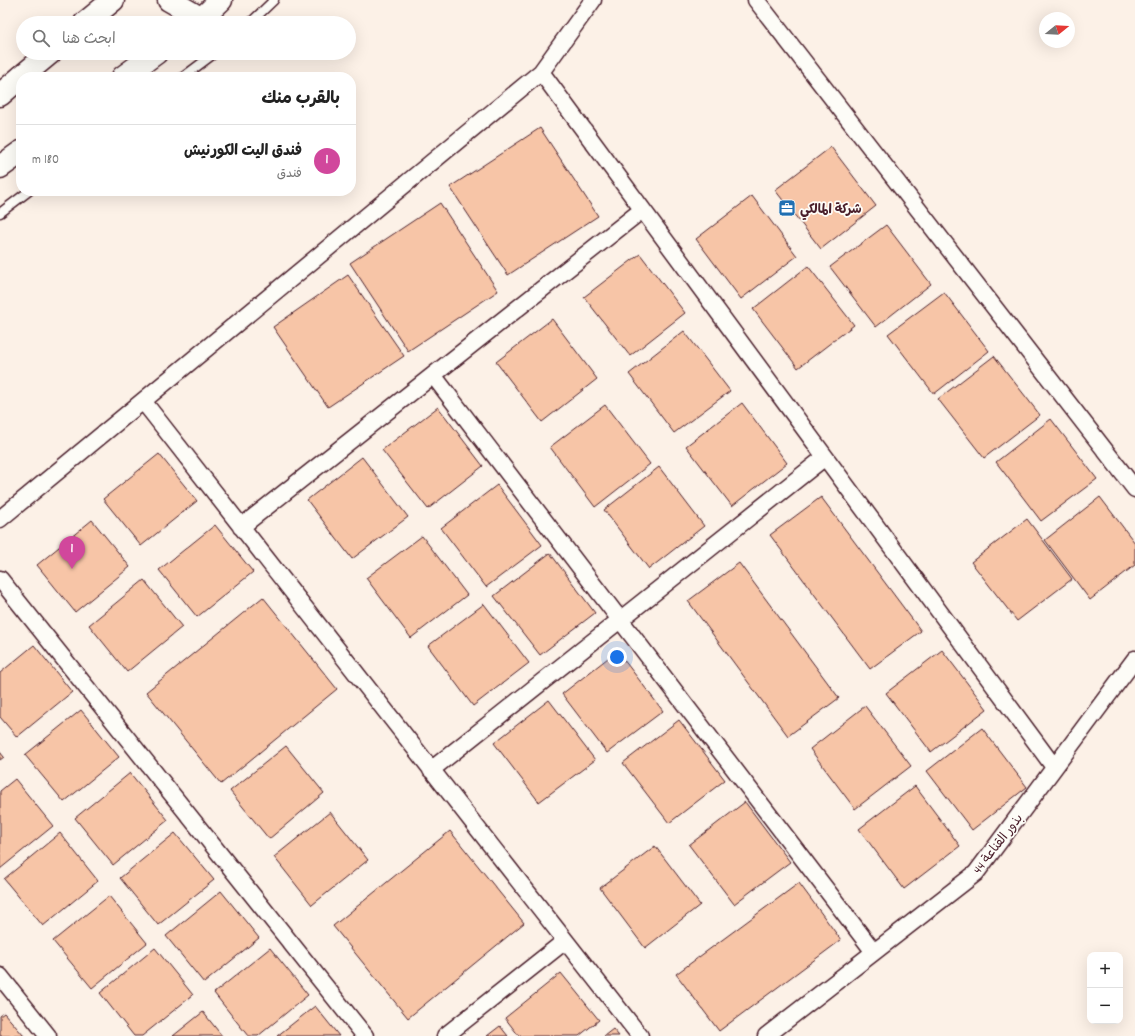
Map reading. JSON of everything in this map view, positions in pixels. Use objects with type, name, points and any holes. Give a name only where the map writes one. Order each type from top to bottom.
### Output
[{"type":"main road","points":[[94,16],[113,0]]},
{"type":"main road","points":[[169,0],[193,16]]},
{"type":"main road","points":[[205,16],[222,0]]},
{"type":"main road","points":[[27,72],[42,60]]},
{"type":"main road","points":[[130,72],[146,60]]},
{"type":"main road","points":[[0,95],[16,81]]},
{"type":"main road","points":[[0,167],[16,156]]},
{"type":"street","points":[[0,519],[541,72],[593,0]]},
{"type":"street","points":[[756,0],[1135,489]]},
{"type":"street","points":[[541,72],[1054,767]]},
{"type":"street","points":[[242,527],[642,210]]},
{"type":"street","points":[[433,376],[874,952]]},
{"type":"street","points":[[143,401],[640,1036]]},
{"type":"street","points":[[431,770],[825,457]]},
{"type":"street","points":[[0,579],[365,1036]]},
{"type":"street","name":"بذور القناعة 44","points":[[766,1036],[976,873],[1135,659]]},
{"type":"street","points":[[445,1036],[565,941]]},
{"type":"street","points":[[1,980],[48,1036]]},
{"type":"lane","points":[[257,16],[274,0]]},
{"type":"lane","points":[[190,72],[206,60]]},
{"type":"lane","points":[[0,213],[23,196]]},
{"type":"building","points":[[540,128],[598,216],[508,275],[450,187]]},
{"type":"building","points":[[831,147],[876,206],[821,249],[775,190]]},
{"type":"building","points":[[752,196],[797,256],[741,299],[696,239]]},
{"type":"building","points":[[440,203],[498,291],[408,351],[350,263]]},
{"type":"building","points":[[886,225],[931,284],[876,327],[830,267]]},
{"type":"building","points":[[640,254],[685,313],[630,356],[584,297]]},
{"type":"building","points":[[808,266],[854,325],[798,368],[753,309]]},
{"type":"building","points":[[348,275],[404,356],[328,407],[273,327]]},
{"type":"building","points":[[944,292],[989,351],[934,394],[888,334]]},
{"type":"building","points":[[552,319],[597,379],[542,422],[496,362]]},
{"type":"building","points":[[684,331],[730,391],[674,433],[629,374]]},
{"type":"building","points":[[994,356],[1040,415],[984,458],[938,399]]},
{"type":"building","points":[[742,403],[787,463],[732,506],[686,446]]},
{"type":"building","points":[[605,405],[650,464],[595,507],[550,447]]},
{"type":"building","points":[[438,407],[483,466],[428,509],[382,450]]},
{"type":"building","points":[[1051,419],[1097,479],[1041,521],[996,462]]},
{"type":"building","points":[[159,454],[197,501],[141,546],[103,499]]},
{"type":"building","points":[[362,457],[408,517],[352,559],[307,500]]},
{"type":"building","points":[[659,467],[704,526],[649,569],[604,510]]},
{"type":"building","points":[[497,485],[542,545],[486,587],[441,528]]},
{"type":"building","points":[[821,497],[921,631],[870,669],[770,535]]},
{"type":"building","points":[[1100,497],[1135,543],[1135,565],[1090,600],[1045,540]]},
{"type":"building","points":[[1027,519],[1072,579],[1017,621],[971,562]]},
{"type":"building","points":[[92,520],[130,567],[75,612],[37,565]]},
{"type":"building","points":[[215,525],[253,572],[197,617],[159,570]]},
{"type":"building","points":[[422,536],[467,595],[411,638],[366,578]]},
{"type":"building","points":[[550,553],[595,613],[540,655],[494,596]]},
{"type":"building","points":[[739,563],[839,698],[788,736],[688,601]]},
{"type":"building","points":[[144,580],[182,627],[127,672],[89,625]]},
{"type":"building","points":[[263,597],[337,689],[221,784],[146,692]]},
{"type":"building","points":[[484,604],[529,663],[473,706],[428,646]]},
{"type":"building","points":[[34,645],[72,692],[17,737],[0,717],[0,673]]},
{"type":"building","points":[[942,650],[987,709],[931,752],[886,693]]},
{"type":"building","points":[[617,651],[663,711],[607,753],[562,694]]},
{"type":"building","points":[[549,700],[595,760],[539,802],[494,743]]},
{"type":"building","points":[[865,706],[911,766],[855,809],[810,749]]},
{"type":"building","points":[[81,710],[119,757],[64,802],[25,755]]},
{"type":"building","points":[[679,720],[725,780],[669,823],[623,763]]},
{"type":"building","points":[[982,728],[1027,787],[972,830],[927,771]]},
{"type":"building","points":[[286,746],[324,793],[269,839],[230,791]]},
{"type":"building","points":[[0,752],[4,757],[0,760]]},
{"type":"building","points":[[130,773],[168,820],[113,865],[75,818]]},
{"type":"building","points":[[15,779],[53,826],[0,869],[0,791]]},
{"type":"building","points":[[915,786],[960,846],[904,889],[859,829]]},
{"type":"building","points":[[745,802],[790,862],[734,904],[689,845]]},
{"type":"building","points":[[330,812],[368,860],[312,905],[274,857]]},
{"type":"building","points":[[450,831],[524,923],[408,1018],[333,926]]},
{"type":"building","points":[[60,833],[98,881],[43,926],[4,879]]},
{"type":"building","points":[[175,833],[214,880],[158,925],[120,878]]},
{"type":"building","points":[[655,846],[700,905],[645,948],[600,888]]},
{"type":"building","points":[[799,883],[841,940],[719,1031],[676,974]]},
{"type":"building","points":[[221,891],[259,938],[204,983],[166,936]]},
{"type":"building","points":[[109,896],[147,943],[92,988],[53,941]]},
{"type":"building","points":[[155,948],[193,995],[142,1036],[134,1036],[100,993]]},
{"type":"building","points":[[270,948],[308,995],[258,1036],[248,1036],[214,993]]},
{"type":"building","points":[[561,973],[599,1020],[579,1036],[519,1036],[505,1018]]},
{"type":"building","points":[[315,1006],[339,1036],[277,1036]]},
{"type":"building","points":[[203,1012],[222,1036],[173,1036]]},
{"type":"building","points":[[4,1013],[24,1036],[0,1036],[0,1016]]},
{"type":"building","points":[[500,1026],[508,1036],[487,1036]]},
{"type":"building","points":[[613,1029],[619,1036],[604,1036]]},
{"type":"place","name":"شركة المالكي","points":[[787,208]]},
{"type":"place","name":"فندق اليت الكورنيش","points":[[72,569]]}]
